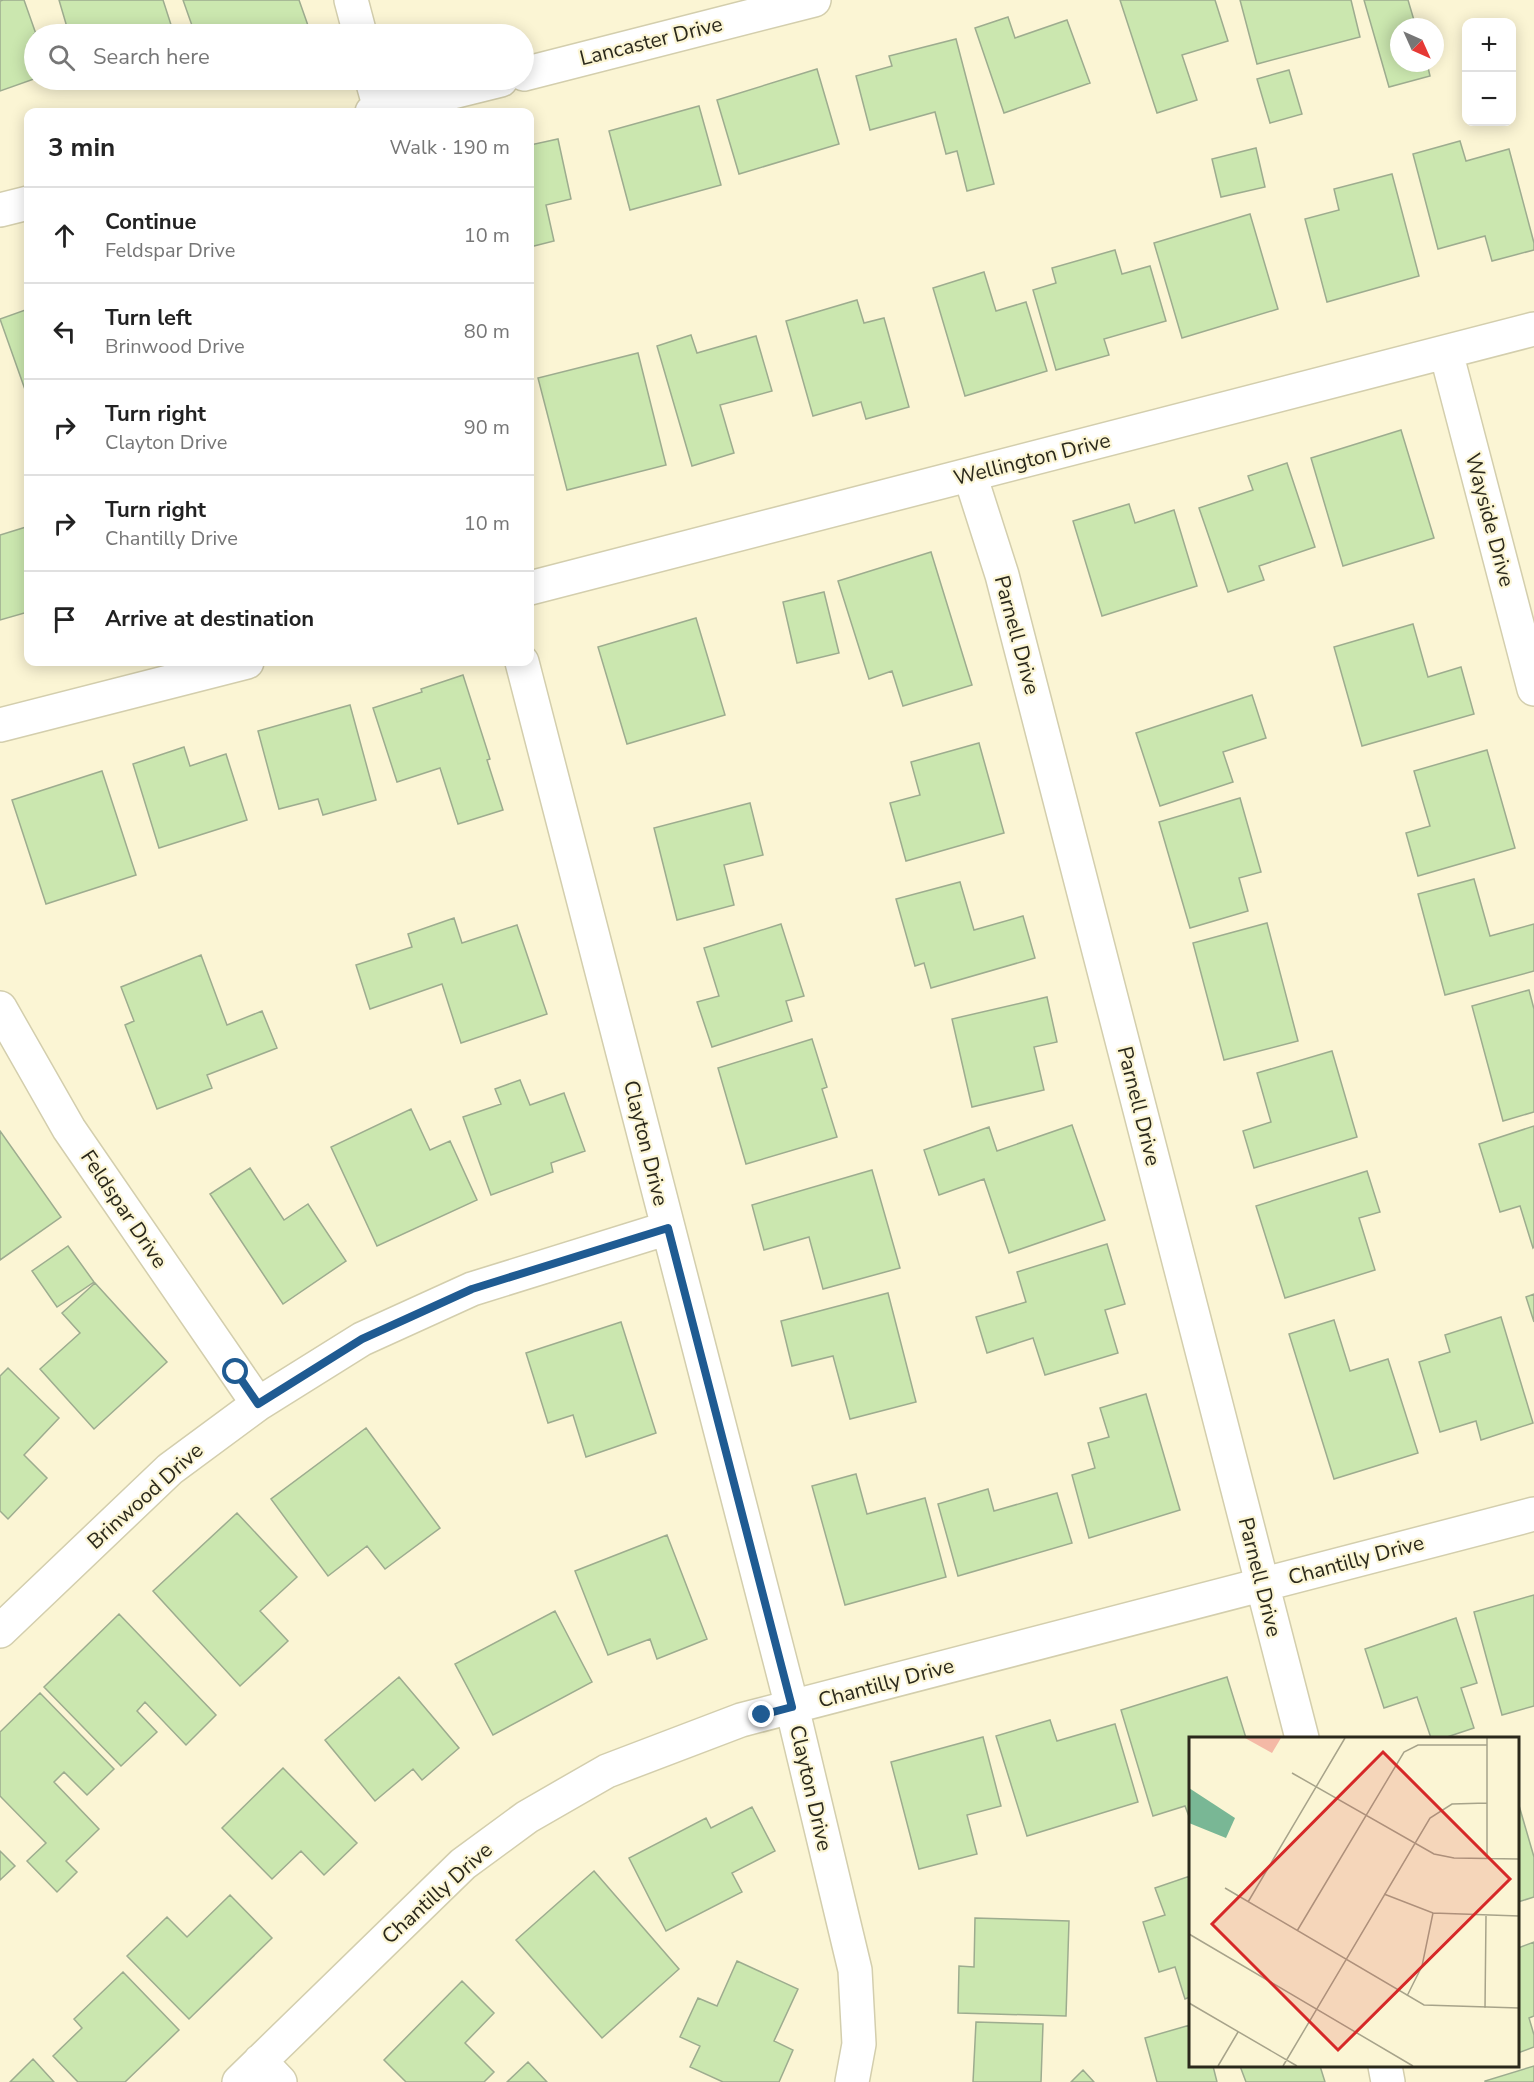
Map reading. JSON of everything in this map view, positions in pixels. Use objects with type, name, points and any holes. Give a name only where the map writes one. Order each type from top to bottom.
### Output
[{"type":"street","points":[[351,0],[357,24]]},
{"type":"street","name":"Lancaster Drive","points":[[534,71],[814,0]]},
{"type":"street","points":[[376,104],[449,90]]},
{"type":"street","points":[[0,210],[24,204]]},
{"type":"street","name":"Wellington Drive","points":[[534,587],[1534,329]]},
{"type":"street","name":"Wayside Drive","points":[[1446,352],[1534,689]]},
{"type":"street","name":"Parnell Drive","points":[[970,475],[1002,575],[1302,1737]]},
{"type":"street","points":[[0,725],[231,666]]},
{"type":"street","name":"Clayton Drive","points":[[523,666],[792,1707],[855,1970],[859,2044],[852,2082]]},
{"type":"street","name":"Feldspar Drive","points":[[0,1008],[69,1129],[258,1404]]},
{"type":"street","name":"Brinwood Drive","points":[[0,1631],[170,1469],[258,1404],[362,1339],[472,1289],[668,1228]]},
{"type":"street","name":"Chantilly Drive","points":[[260,2075],[463,1864],[527,1817],[607,1771],[741,1720],[1534,1514]]},
{"type":"street","points":[[1384,2067],[1388,2082]]},
{"type":"building","points":[[24,0],[32,24],[24,24],[24,83],[0,91],[0,1]]},
{"type":"building","points":[[59,0],[163,0],[171,24],[66,24]]},
{"type":"building","points":[[183,0],[299,0],[307,24],[191,24]]},
{"type":"building","points":[[1120,0],[1215,0],[1228,41],[1182,55],[1197,100],[1157,113]]},
{"type":"building","points":[[1240,0],[1351,0],[1360,37],[1257,64]]},
{"type":"building","points":[[1364,0],[1408,0],[1413,18],[1390,18],[1390,72],[1429,72],[1430,76],[1389,87]]},
{"type":"building","points":[[1008,17],[1015,38],[1067,20],[1090,83],[1004,113],[975,28]]},
{"type":"building","points":[[956,39],[994,184],[967,191],[957,151],[946,154],[935,112],[870,130],[856,76],[892,66],[889,56]]},
{"type":"building","points":[[817,69],[839,144],[739,174],[717,100]]},
{"type":"building","points":[[1289,70],[1302,114],[1270,123],[1257,79]]},
{"type":"building","points":[[699,106],[721,185],[630,210],[609,131]]},
{"type":"building","points":[[558,139],[571,199],[546,205],[554,241],[534,246],[534,144]]},
{"type":"building","points":[[1460,141],[1466,161],[1509,149],[1534,250],[1492,261],[1485,236],[1438,249],[1413,154]]},
{"type":"building","points":[[1256,148],[1265,187],[1221,197],[1212,159]]},
{"type":"building","points":[[1392,174],[1419,276],[1327,302],[1305,219],[1339,210],[1334,189]]},
{"type":"building","points":[[1250,214],[1278,309],[1182,338],[1154,243]]},
{"type":"building","points":[[1115,250],[1122,274],[1150,266],[1166,321],[1104,339],[1109,355],[1056,370],[1033,290],[1056,283],[1052,268]]},
{"type":"building","points":[[984,272],[996,311],[1026,302],[1047,371],[965,396],[933,288]]},
{"type":"building","points":[[857,300],[864,323],[884,318],[909,407],[866,419],[861,402],[813,416],[786,321]]},
{"type":"building","points":[[24,310],[24,387],[0,319]]},
{"type":"building","points":[[691,335],[697,353],[756,336],[772,391],[720,405],[734,453],[692,466],[657,346]]},
{"type":"building","points":[[638,353],[666,465],[567,490],[538,378]]},
{"type":"building","points":[[1401,430],[1434,538],[1343,566],[1311,458]]},
{"type":"building","points":[[1287,463],[1315,547],[1259,566],[1264,580],[1228,592],[1199,508],[1253,490],[1248,476]]},
{"type":"building","points":[[1129,504],[1135,523],[1174,510],[1197,586],[1102,616],[1073,521]]},
{"type":"building","points":[[24,528],[24,613],[0,620],[0,535]]},
{"type":"building","points":[[931,552],[972,685],[903,706],[892,671],[869,679],[838,581]]},
{"type":"building","points":[[824,592],[839,653],[797,663],[783,602]]},
{"type":"building","points":[[696,618],[725,715],[627,744],[598,647]]},
{"type":"building","points":[[1413,624],[1428,677],[1461,667],[1474,714],[1362,746],[1334,647]]},
{"type":"building","points":[[463,675],[490,759],[487,760],[503,810],[458,824],[440,768],[397,782],[373,708],[422,692],[421,689]]},
{"type":"building","points":[[1252,695],[1266,738],[1223,752],[1233,782],[1160,806],[1136,733]]},
{"type":"building","points":[[350,705],[376,800],[323,815],[318,799],[279,809],[258,731]]},
{"type":"building","points":[[979,743],[1004,833],[906,861],[890,803],[920,795],[911,762]]},
{"type":"building","points":[[184,747],[190,766],[226,754],[247,820],[159,848],[133,764]]},
{"type":"building","points":[[1487,750],[1515,848],[1418,876],[1406,833],[1430,826],[1414,771]]},
{"type":"building","points":[[102,771],[136,875],[46,904],[12,800]]},
{"type":"building","points":[[1240,798],[1261,872],[1239,878],[1248,911],[1190,928],[1159,822]]},
{"type":"building","points":[[750,803],[763,855],[724,865],[734,905],[677,920],[654,828]]},
{"type":"building","points":[[1474,879],[1490,936],[1534,924],[1534,971],[1445,995],[1418,894]]},
{"type":"building","points":[[960,882],[974,930],[1023,916],[1035,958],[931,988],[924,963],[915,966],[896,899]]},
{"type":"building","points":[[454,918],[462,943],[517,925],[547,1014],[461,1043],[442,984],[370,1009],[356,965],[412,947],[408,934]]},
{"type":"building","points":[[1267,923],[1298,1041],[1224,1060],[1193,943]]},
{"type":"building","points":[[781,924],[804,996],[786,1001],[792,1021],[712,1047],[697,1002],[719,996],[704,948]]},
{"type":"building","points":[[201,955],[227,1025],[262,1011],[277,1048],[207,1075],[212,1088],[157,1109],[125,1025],[134,1021],[121,987]]},
{"type":"building","points":[[1529,990],[1534,1009],[1534,1112],[1503,1121],[1472,1006]]},
{"type":"building","points":[[1047,997],[1057,1042],[1034,1047],[1044,1090],[972,1107],[952,1019]]},
{"type":"building","points":[[812,1039],[827,1087],[822,1089],[837,1137],[746,1164],[718,1068]]},
{"type":"building","points":[[1332,1051],[1357,1137],[1254,1168],[1243,1131],[1271,1122],[1257,1073]]},
{"type":"building","points":[[520,1080],[530,1105],[564,1093],[585,1151],[551,1163],[553,1172],[491,1195],[463,1117],[501,1104],[495,1089]]},
{"type":"building","points":[[411,1109],[430,1150],[450,1141],[477,1200],[377,1246],[331,1147]]},
{"type":"building","points":[[1072,1125],[1105,1220],[1009,1253],[984,1179],[939,1195],[924,1150],[989,1127],[997,1151]]},
{"type":"building","points":[[1534,1126],[1533,1248],[1520,1206],[1500,1212],[1479,1144]]},
{"type":"building","points":[[0,1131],[61,1217],[0,1260]]},
{"type":"building","points":[[250,1168],[284,1220],[308,1204],[346,1261],[283,1304],[210,1194]]},
{"type":"building","points":[[872,1170],[900,1268],[823,1289],[809,1237],[764,1250],[752,1205]]},
{"type":"building","points":[[1367,1171],[1380,1212],[1359,1218],[1375,1270],[1285,1298],[1256,1206]]},
{"type":"building","points":[[1107,1244],[1125,1304],[1105,1310],[1118,1353],[1045,1375],[1033,1338],[987,1353],[976,1317],[1026,1302],[1017,1272]]},
{"type":"building","points":[[68,1246],[94,1282],[57,1307],[32,1271]]},
{"type":"building","points":[[95,1283],[167,1362],[94,1429],[40,1369],[80,1333],[62,1313]]},
{"type":"building","points":[[888,1293],[916,1402],[850,1419],[833,1356],[792,1366],[781,1321]]},
{"type":"building","points":[[1534,1294],[1534,1322],[1526,1297]]},
{"type":"building","points":[[1501,1317],[1533,1423],[1481,1440],[1476,1421],[1440,1432],[1419,1362],[1450,1352],[1445,1335]]},
{"type":"building","points":[[1334,1320],[1350,1371],[1388,1359],[1418,1453],[1334,1479],[1289,1334]]},
{"type":"building","points":[[621,1322],[656,1433],[586,1457],[573,1415],[548,1423],[526,1353]]},
{"type":"building","points":[[8,1368],[59,1418],[24,1455],[47,1478],[8,1519],[0,1511],[0,1376]]},
{"type":"building","points":[[1146,1394],[1180,1510],[1089,1538],[1072,1475],[1095,1468],[1088,1443],[1109,1437],[1100,1408]]},
{"type":"building","points":[[366,1428],[440,1528],[385,1569],[367,1546],[328,1576],[271,1499]]},
{"type":"building","points":[[856,1474],[867,1514],[925,1498],[946,1577],[845,1605],[812,1486]]},
{"type":"building","points":[[988,1489],[994,1511],[1057,1493],[1072,1543],[958,1576],[938,1504]]},
{"type":"building","points":[[237,1513],[297,1577],[260,1611],[288,1641],[240,1686],[153,1591]]},
{"type":"building","points":[[667,1535],[707,1639],[657,1659],[650,1639],[608,1655],[575,1571]]},
{"type":"building","points":[[1534,1595],[1534,1706],[1502,1715],[1474,1612]]},
{"type":"building","points":[[555,1611],[592,1682],[493,1735],[455,1664]]},
{"type":"building","points":[[119,1614],[216,1715],[186,1745],[145,1702],[137,1711],[157,1732],[121,1766],[44,1687]]},
{"type":"building","points":[[1456,1618],[1477,1683],[1461,1688],[1474,1728],[1447,1737],[1431,1737],[1417,1697],[1384,1708],[1365,1649]]},
{"type":"building","points":[[399,1677],[459,1748],[422,1780],[413,1769],[375,1801],[325,1740]]},
{"type":"building","points":[[1227,1677],[1246,1737],[1189,1737],[1189,1816],[1185,1806],[1153,1816],[1121,1710]]},
{"type":"building","points":[[40,1693],[114,1769],[87,1795],[64,1772],[54,1782],[99,1829],[66,1861],[77,1872],[57,1892],[27,1861],[46,1843],[0,1796],[0,1732]]},
{"type":"building","points":[[1050,1720],[1057,1741],[1115,1724],[1138,1802],[1027,1836],[996,1736]]},
{"type":"building","points":[[983,1737],[1001,1806],[967,1815],[977,1854],[919,1869],[891,1762]]},
{"type":"building","points":[[283,1768],[357,1843],[324,1875],[301,1851],[272,1879],[222,1828]]},
{"type":"building","points":[[1519,1805],[1534,1857],[1534,1897],[1519,1902]]},
{"type":"building","points":[[752,1807],[775,1851],[732,1873],[742,1892],[666,1931],[629,1858],[706,1818],[711,1828]]},
{"type":"building","points":[[0,1851],[15,1866],[0,1880]]},
{"type":"building","points":[[594,1871],[679,1969],[602,2038],[516,1940]]},
{"type":"building","points":[[1189,1876],[1189,1997],[1185,1999],[1175,1967],[1159,1972],[1143,1922],[1165,1915],[1155,1888]]},
{"type":"building","points":[[230,1895],[272,1938],[189,2019],[127,1956],[167,1917],[187,1937]]},
{"type":"building","points":[[975,1918],[1069,1921],[1066,2016],[958,2013],[959,1966],[974,1967]]},
{"type":"building","points":[[1534,1942],[1534,2016],[1529,2018],[1534,2035],[1534,2047],[1519,2053],[1519,1948]]},
{"type":"building","points":[[737,1961],[798,1989],[774,2041],[793,2050],[779,2082],[723,2082],[690,2067],[700,2046],[680,2037],[698,1998],[717,2006]]},
{"type":"building","points":[[123,1972],[179,2030],[125,2082],[78,2082],[53,2056],[82,2028],[74,2019]]},
{"type":"building","points":[[462,1981],[494,2013],[465,2043],[494,2072],[484,2082],[406,2082],[384,2060]]},
{"type":"building","points":[[976,2022],[1043,2024],[1041,2082],[973,2082]]},
{"type":"building","points":[[1189,2025],[1189,2067],[1213,2067],[1217,2082],[1157,2082],[1145,2038]]},
{"type":"building","points":[[33,2059],[54,2082],[10,2082]]},
{"type":"building","points":[[528,2062],[547,2082],[507,2082]]},
{"type":"building","points":[[1534,2066],[1534,2082],[1485,2082],[1485,2081]]},
{"type":"building","points":[[1240,2067],[1320,2067],[1325,2082],[1246,2082]]},
{"type":"building","points":[[1083,2070],[1094,2082],[1071,2082]]},
{"type":"route","points":[[236,1372],[258,1404],[362,1339],[472,1289],[668,1228],[792,1707],[762,1715]]}]
